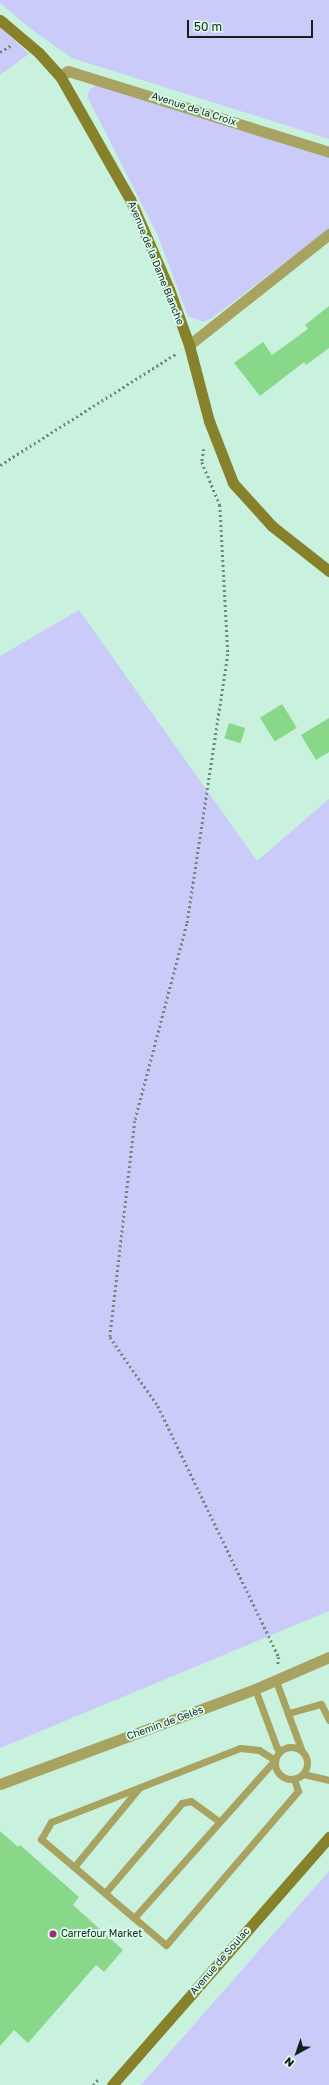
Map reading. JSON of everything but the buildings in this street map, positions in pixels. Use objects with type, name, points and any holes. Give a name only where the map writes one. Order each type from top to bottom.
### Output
[{"type":"main road","name":"Avenue de la Dame Blanche","points":[[0,20],[39,53],[60,76],[130,199],[169,289],[189,345],[209,421],[233,483],[272,526],[329,571]]},
{"type":"main road","name":"Avenue de Soulac","points":[[112,2085],[329,1837]]},
{"type":"street","name":"Avenue de la Croix","points":[[60,76],[68,71],[329,152]]},
{"type":"street","points":[[189,345],[329,234]]},
{"type":"street","name":"Chemin de Gelès","points":[[0,1784],[255,1690],[329,1657]]},
{"type":"lane","points":[[276,1681],[308,1764],[303,1774],[294,1779],[280,1774],[275,1760],[259,1750],[240,1748],[50,1822],[41,1839],[166,1945],[298,1791],[294,1779]]},
{"type":"lane","points":[[255,1690],[277,1748],[280,1750]]},
{"type":"lane","points":[[289,1714],[321,1704],[329,1720]]},
{"type":"lane","points":[[134,1918],[275,1760],[280,1750],[290,1746],[301,1749]]},
{"type":"lane","points":[[303,1774],[329,1780]]},
{"type":"lane","points":[[74,1866],[140,1787]]},
{"type":"lane","points":[[105,1893],[182,1803],[191,1801],[219,1821]]},
{"type":"path","points":[[0,464],[189,345]]},
{"type":"path","points":[[209,421],[202,462],[220,505],[228,654],[187,924],[135,1121],[110,1337],[158,1406],[213,1518],[279,1657],[276,1681]]},
{"type":"shaded area","points":[[0,0],[329,0],[329,139],[72,58],[31,29],[0,3]]},
{"type":"shaded area","points":[[0,27],[29,54],[0,75]]},
{"type":"shaded area","points":[[97,85],[329,156],[329,229],[212,318],[203,322],[188,316],[158,236],[87,96],[90,89]]},
{"type":"shaded area","points":[[79,610],[257,861],[329,799],[329,1611],[0,1748],[0,656]]},
{"type":"shaded area","points":[[329,1871],[329,2085],[141,2085]]},
{"type":"place","name":"Carrefour Market","points":[[53,1934]]}]
